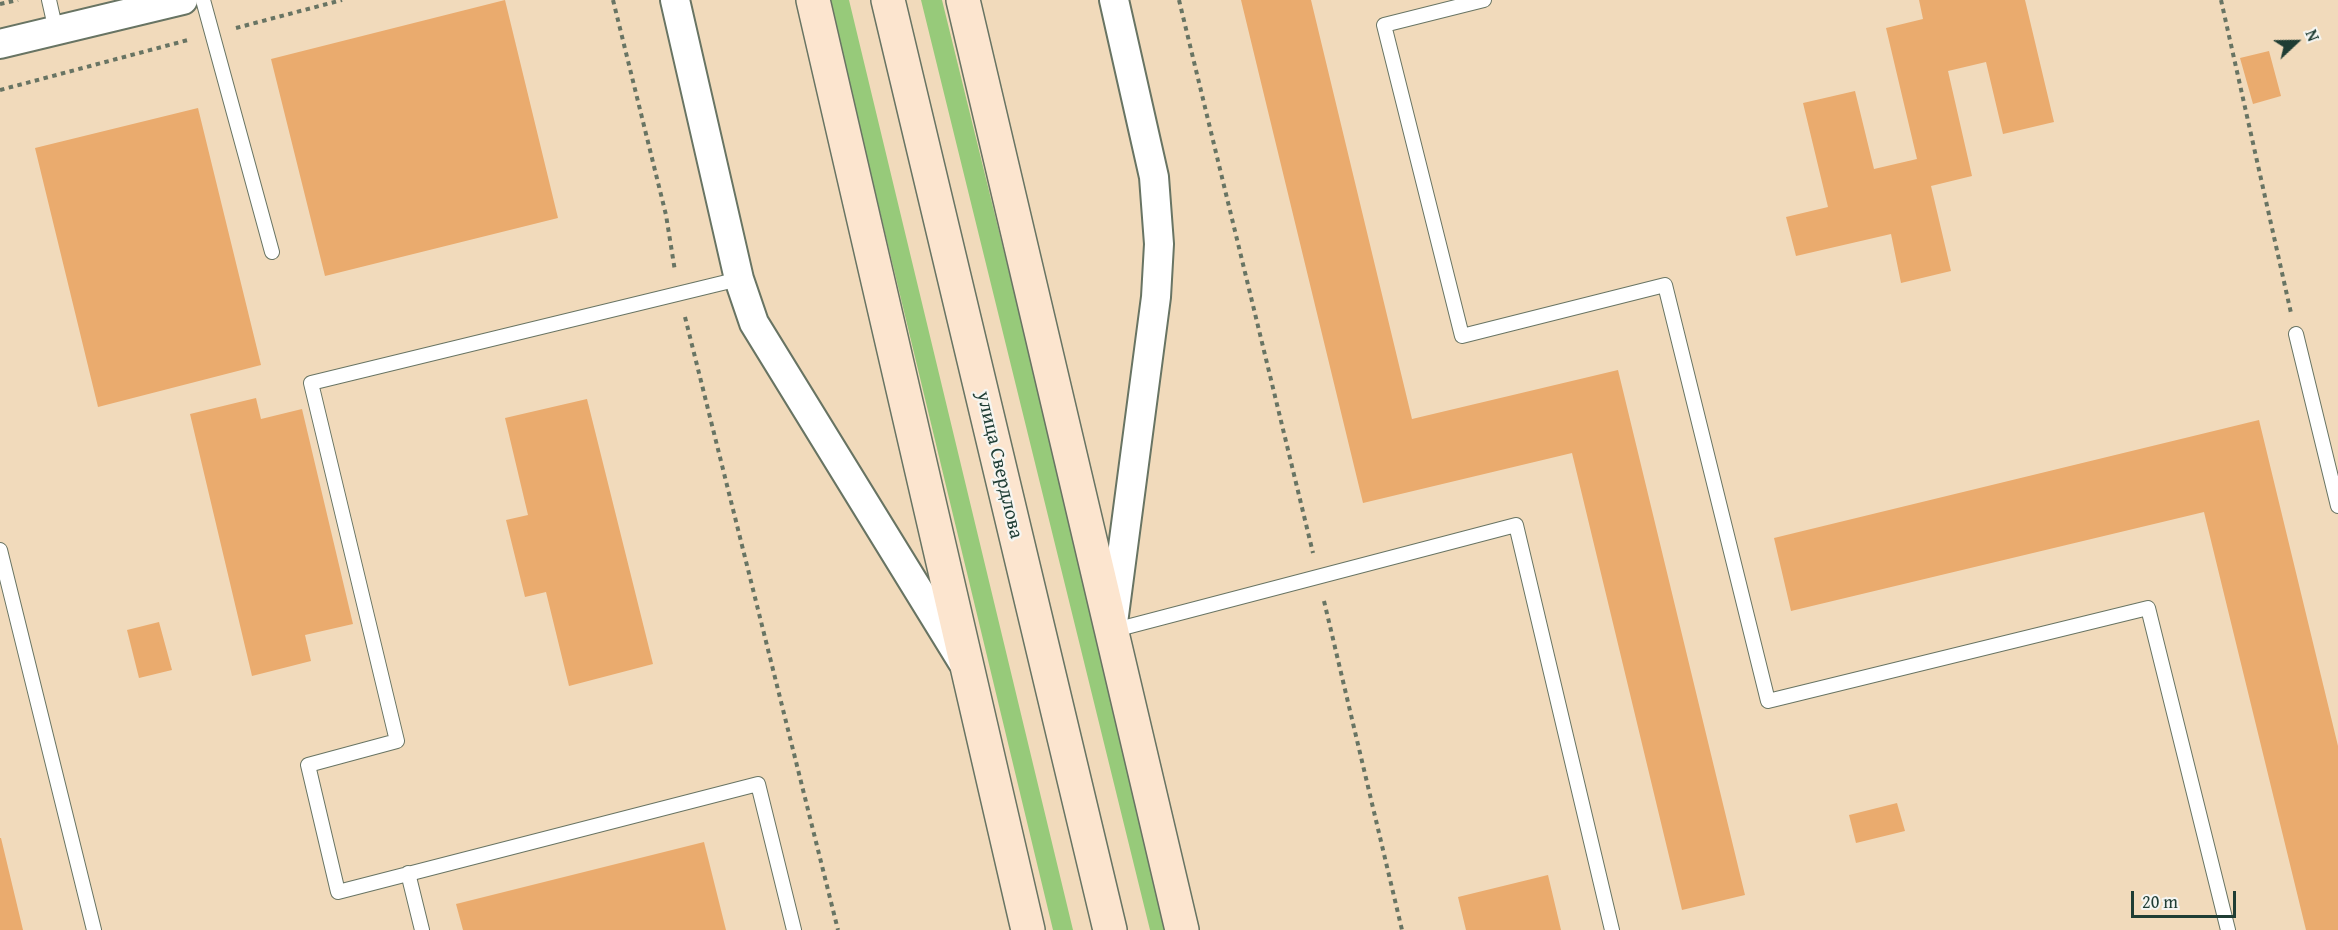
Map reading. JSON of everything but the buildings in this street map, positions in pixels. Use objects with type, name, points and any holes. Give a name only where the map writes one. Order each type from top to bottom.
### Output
[{"type":"main road","points":[[813,0],[1028,930]]},
{"type":"main road","name":"улица Свердлова","points":[[888,0],[1110,930]]},
{"type":"main road","points":[[963,0],[1182,930]]},
{"type":"street","points":[[0,44],[183,0]]},
{"type":"street","points":[[675,0],[739,279],[754,322],[966,669]]},
{"type":"street","points":[[1112,631],[1156,297],[1159,244],[1154,177],[1114,0]]},
{"type":"lane","points":[[49,0],[56,31]]},
{"type":"lane","points":[[203,0],[272,252]]},
{"type":"lane","points":[[1484,0],[1384,25],[1462,336],[1665,285],[1768,701],[2148,608],[2228,930]]},
{"type":"lane","points":[[739,279],[311,383],[397,741],[308,765],[338,892],[758,784],[794,930]]},
{"type":"lane","points":[[2296,334],[2338,506]]},
{"type":"lane","points":[[1112,631],[1516,525],[1612,930]]},
{"type":"lane","points":[[0,550],[94,930]]},
{"type":"lane","points":[[408,873],[422,930]]},
{"type":"path","points":[[0,4],[18,0]]},
{"type":"path","points":[[228,30],[342,0]]},
{"type":"path","points":[[613,0],[666,215],[679,294],[838,930]]},
{"type":"path","points":[[1179,0],[1402,930]]},
{"type":"path","points":[[2221,0],[2296,334]]},
{"type":"path","points":[[0,90],[194,39]]},
{"type":"green space","points":[[829,0],[849,0],[1073,930],[1053,930]]},
{"type":"green space","points":[[921,0],[942,0],[1171,930],[1150,930]]}]
